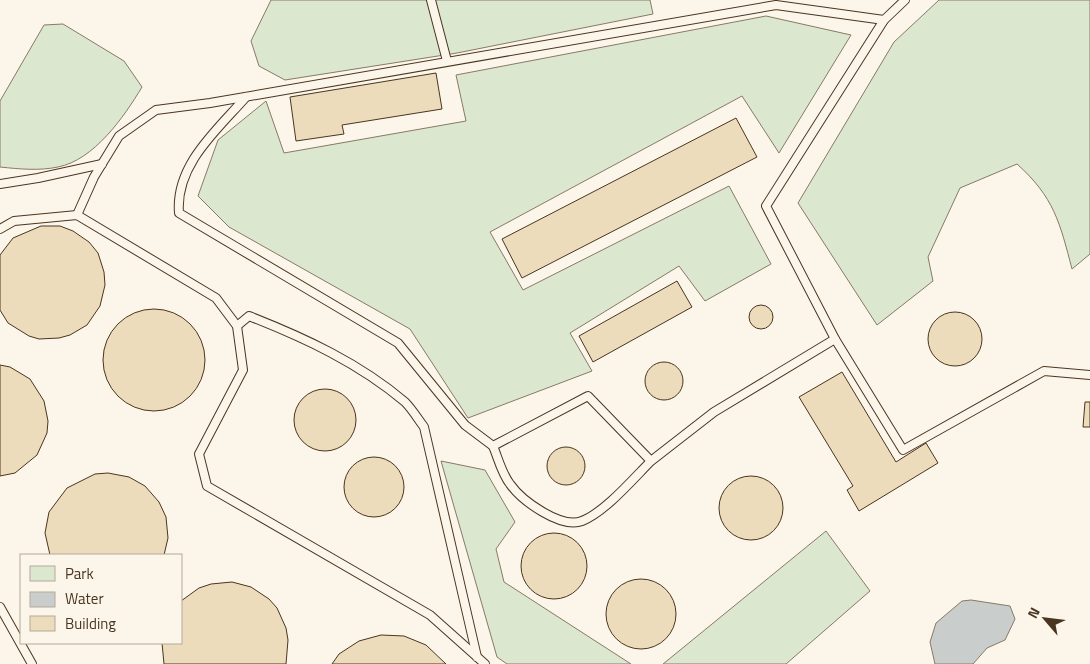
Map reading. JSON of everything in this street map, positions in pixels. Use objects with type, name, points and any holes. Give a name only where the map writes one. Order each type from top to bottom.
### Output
[{"type":"lane","points":[[431,0],[447,61]]},
{"type":"lane","points":[[906,0],[884,20],[766,206],[835,338],[904,450],[1044,371],[1090,375]]},
{"type":"lane","points":[[77,215],[102,164],[119,136],[156,110],[246,97],[776,5],[884,20]]},
{"type":"lane","points":[[246,97],[195,154],[180,187],[179,212],[398,344],[465,425],[494,446],[509,484],[527,501],[550,516],[573,523],[584,520],[616,497],[651,461],[714,412],[835,338]]},
{"type":"lane","points":[[0,184],[102,164]]},
{"type":"lane","points":[[0,229],[14,220],[77,215],[216,298],[237,326],[243,370],[199,454],[207,486],[430,615],[485,664]]},
{"type":"lane","points":[[237,326],[249,316],[299,335],[346,360],[406,403],[424,426],[477,657]]},
{"type":"lane","points":[[494,446],[588,396],[651,461]]},
{"type":"lane","points":[[0,608],[20,643]]},
{"type":"lane","points":[[21,644],[32,664]]},
{"type":"green space","points":[[271,0],[650,0],[653,14],[457,53],[285,80],[259,66],[251,41]]},
{"type":"green space","points":[[939,0],[1090,0],[1090,254],[1072,269],[1064,238],[1054,212],[1040,188],[1017,164],[960,188],[928,257],[933,281],[877,325],[798,203],[894,42]]},
{"type":"green space","points":[[766,16],[851,35],[779,153],[742,96],[490,232],[523,290],[729,186],[771,264],[705,301],[679,266],[570,333],[592,371],[468,418],[410,329],[229,227],[198,196],[218,140],[266,101],[284,153],[466,121],[456,75]]},
{"type":"green space","points":[[63,24],[124,61],[142,87],[107,136],[84,156],[71,163],[44,169],[0,167],[0,101],[44,25]]},
{"type":"green space","points":[[441,461],[485,470],[515,522],[496,549],[504,582],[631,664],[507,664],[497,657]]},
{"type":"green space","points":[[826,531],[870,591],[786,664],[663,664]]},
{"type":"water","points":[[971,600],[1010,606],[1015,619],[1005,640],[987,648],[973,664],[935,664],[930,642],[936,623],[962,601]]},
{"type":"building","points":[[436,73],[442,109],[342,125],[344,134],[296,141],[290,97]]},
{"type":"building","points":[[736,118],[757,157],[522,278],[502,239]]},
{"type":"building","points":[[41,226],[60,226],[73,231],[89,242],[98,253],[104,272],[105,285],[100,306],[87,325],[70,335],[59,338],[39,339],[29,336],[8,323],[0,310],[0,255],[13,238]]},
{"type":"building","points":[[677,281],[692,307],[593,362],[579,336]]},
{"type":"building","points":[[761,305],[770,308],[773,317],[770,326],[761,329],[752,326],[749,317],[752,308]]},
{"type":"building","points":[[154,309],[174,313],[190,324],[201,340],[205,360],[201,380],[190,396],[174,407],[154,411],[134,407],[118,396],[107,380],[103,360],[107,340],[118,324],[134,313]]},
{"type":"building","points":[[950,312],[960,312],[970,316],[978,324],[982,339],[978,354],[970,362],[960,366],[950,366],[940,362],[932,354],[928,344],[928,334],[932,324],[940,316]]},
{"type":"building","points":[[664,362],[671,363],[677,368],[682,374],[682,388],[677,394],[671,399],[664,400],[657,399],[651,394],[646,388],[645,381],[646,374],[651,368],[657,363]]},
{"type":"building","points":[[0,365],[10,367],[30,379],[44,401],[48,421],[47,433],[37,455],[15,473],[0,476]]},
{"type":"building","points":[[842,372],[896,462],[926,443],[938,463],[859,511],[847,490],[853,486],[799,397]]},
{"type":"building","points":[[325,389],[337,392],[347,398],[353,408],[356,420],[353,432],[347,442],[337,448],[325,451],[313,448],[303,442],[297,432],[294,420],[297,408],[303,398],[313,392]]},
{"type":"building","points":[[1085,402],[1090,402],[1090,427],[1083,427]]},
{"type":"building","points":[[566,447],[573,448],[579,453],[584,459],[584,473],[579,479],[573,484],[566,485],[559,484],[553,479],[548,473],[547,466],[548,459],[553,453],[559,448]]},
{"type":"building","points":[[368,457],[380,457],[396,465],[402,475],[404,487],[402,499],[396,509],[380,517],[368,517],[352,509],[344,493],[344,481],[352,465]]},
{"type":"building","points":[[108,473],[129,477],[145,486],[159,502],[166,517],[168,538],[164,554],[50,554],[45,533],[49,512],[67,488],[95,474]]},
{"type":"building","points":[[745,476],[757,476],[774,485],[781,496],[783,508],[781,520],[774,531],[757,540],[745,540],[733,535],[724,526],[719,514],[719,502],[724,490],[733,481]]},
{"type":"building","points":[[554,533],[566,536],[577,543],[584,554],[587,566],[584,578],[577,589],[566,596],[554,599],[542,596],[531,589],[524,578],[521,566],[524,554],[531,543],[542,536]]},
{"type":"building","points":[[634,579],[648,579],[661,585],[670,594],[676,607],[674,627],[666,639],[648,649],[634,649],[621,643],[612,634],[606,621],[606,607],[612,594],[621,585]]},
{"type":"building","points":[[232,582],[251,587],[269,599],[277,608],[286,628],[288,640],[286,664],[164,664],[162,644],[182,644],[182,600],[199,588],[211,584]]},
{"type":"building","points":[[381,635],[404,636],[426,645],[446,664],[332,664],[339,654],[359,641]]}]
